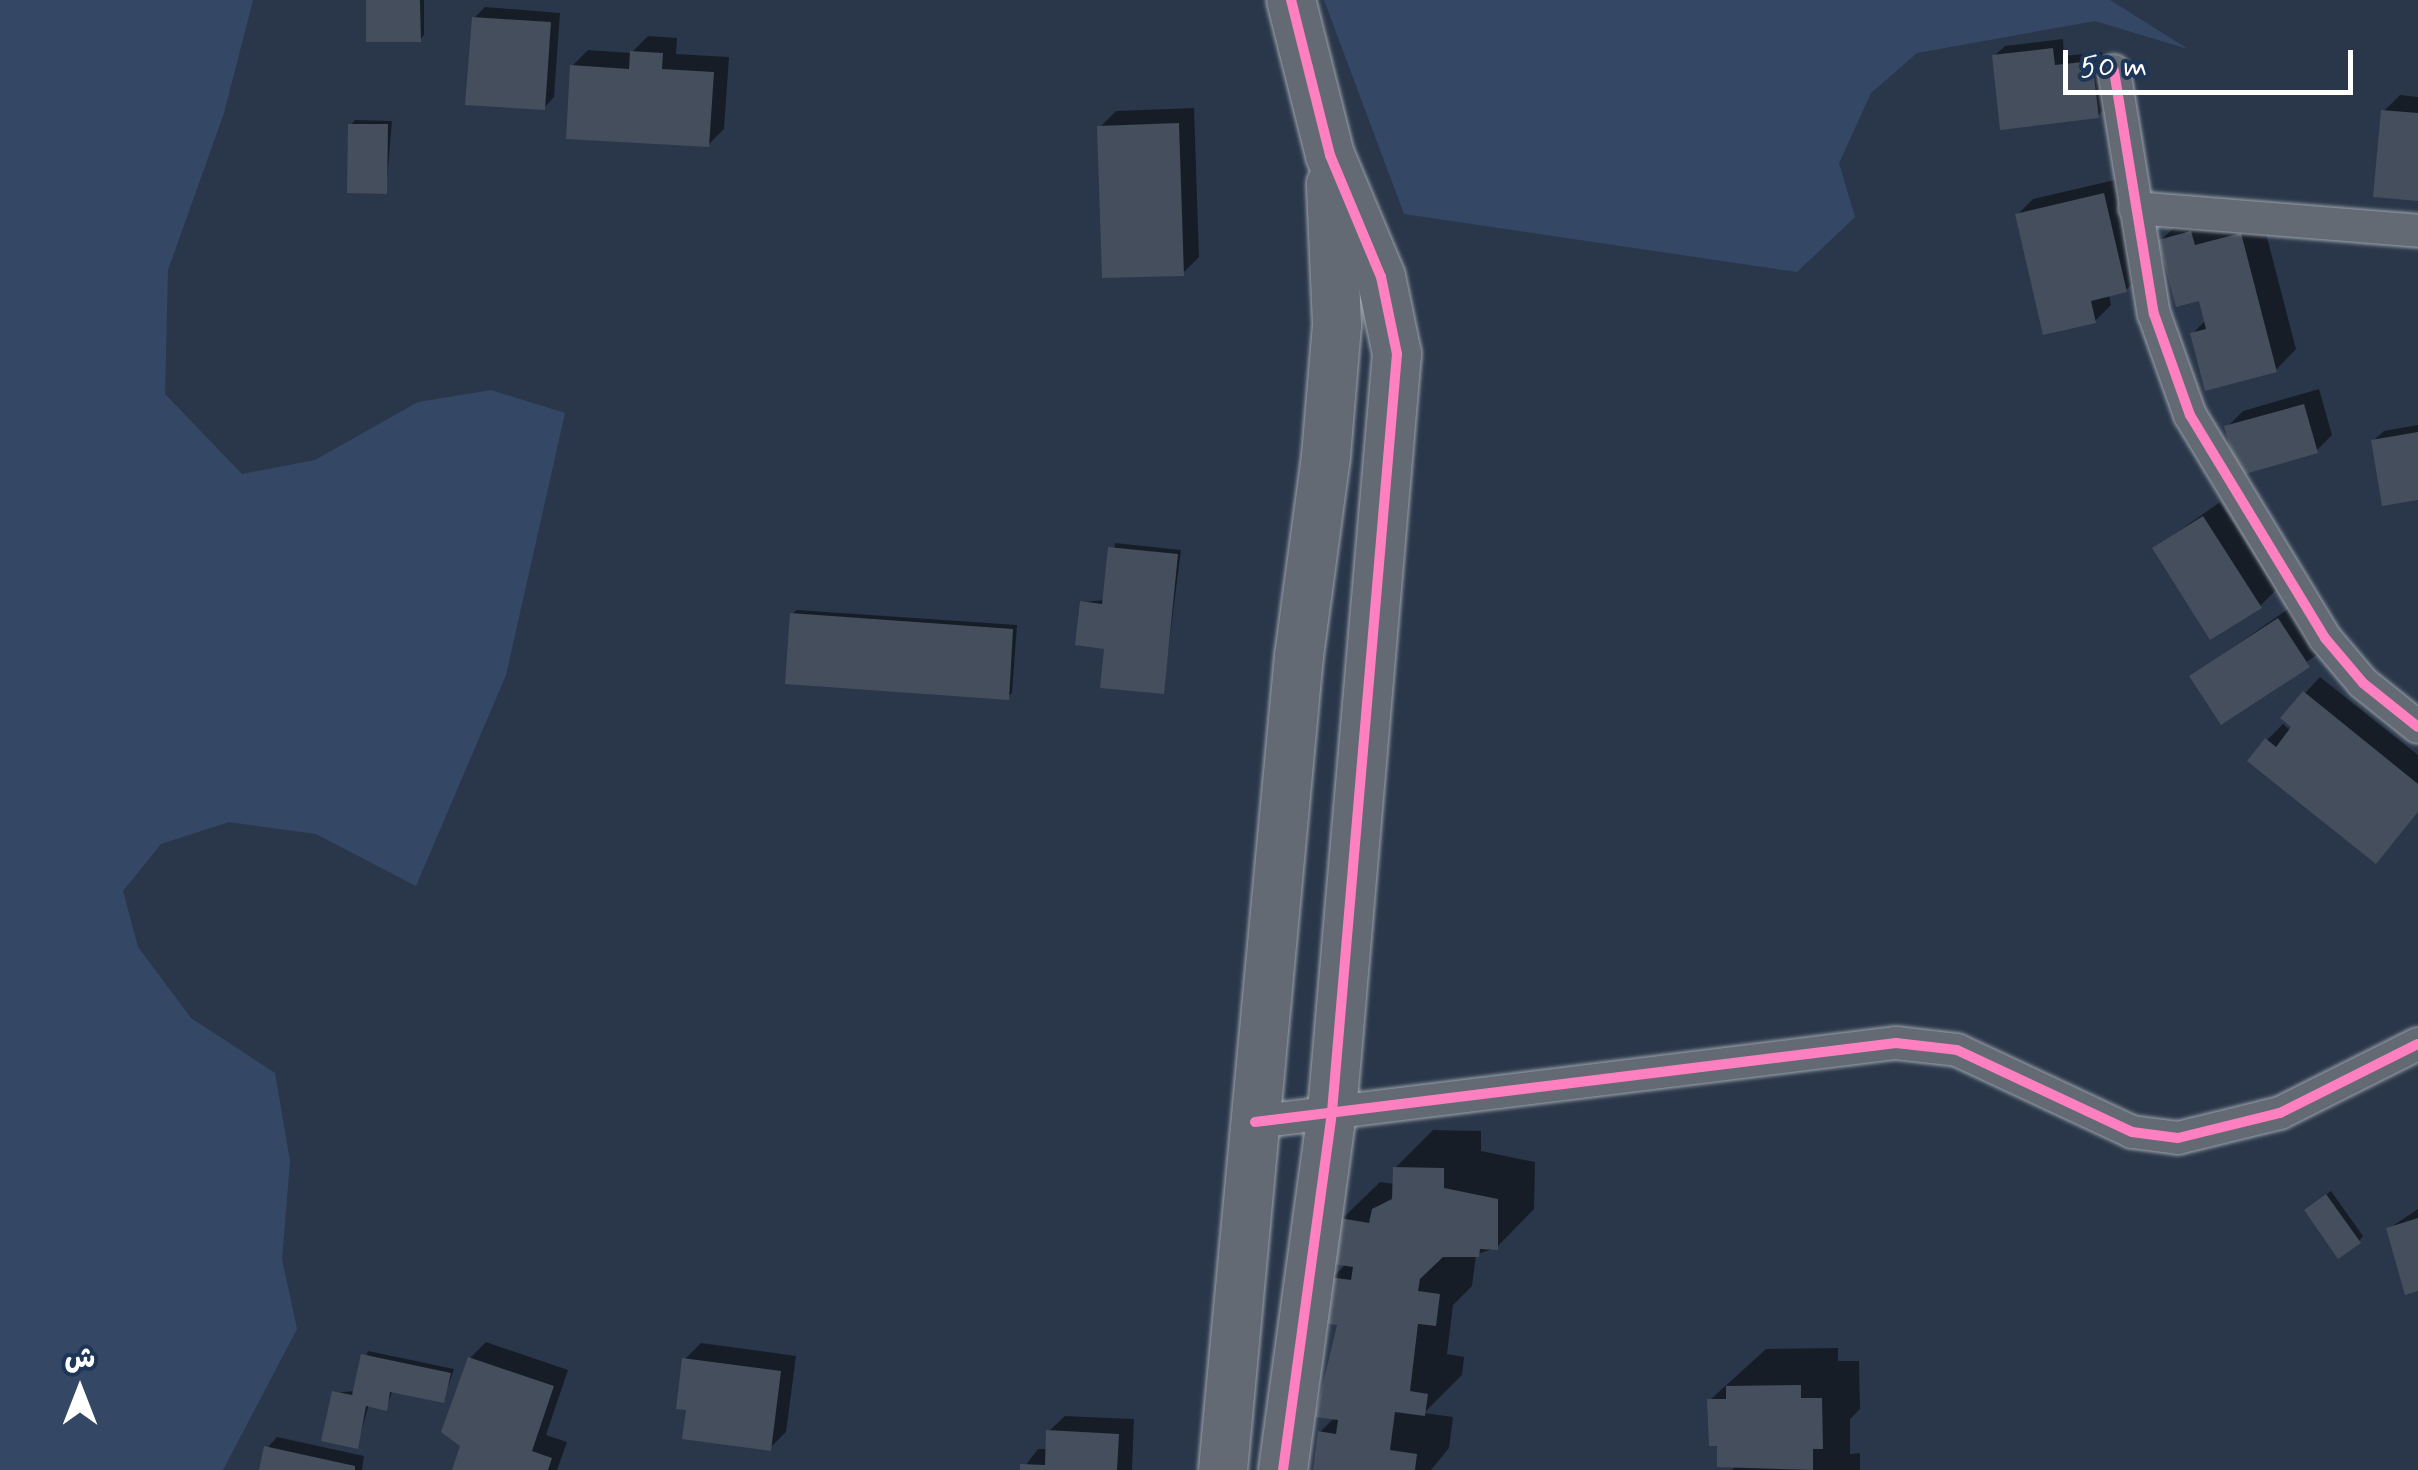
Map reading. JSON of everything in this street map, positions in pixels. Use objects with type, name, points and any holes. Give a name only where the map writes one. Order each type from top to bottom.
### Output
[{"type":"street","points":[[1283,1470],[1332,1112],[1397,354],[1381,277],[1330,155],[1291,0]]},
{"type":"street","points":[[2114,71],[2154,314],[2190,415],[2226,484],[2325,638],[2363,682],[2418,727]]},
{"type":"street","points":[[1223,1470],[1263,1028],[1336,324],[1330,155]]},
{"type":"street","points":[[2135,208],[2418,230]]},
{"type":"street","points":[[1263,1028],[1339,1031]]},
{"type":"street","points":[[1255,1122],[1896,1043],[1957,1050],[2132,1132],[2178,1138],[2280,1112],[2418,1044]]},
{"type":"shaded area","points":[[0,0],[253,0],[224,113],[168,270],[165,394],[242,474],[315,460],[418,402],[491,390],[565,413],[506,675],[416,886],[316,834],[229,822],[161,844],[123,891],[138,947],[191,1018],[275,1073],[290,1161],[282,1259],[297,1329],[223,1470],[0,1470]]},
{"type":"shaded area","points":[[1324,0],[2110,0],[2188,49],[2095,21],[1917,53],[1871,93],[1839,163],[1855,217],[1797,272],[1404,214]]},
{"type":"building","points":[[366,0],[420,0],[421,42],[366,42]]},
{"type":"building","points":[[472,17],[551,22],[545,110],[465,105]]},
{"type":"building","points":[[2053,48],[2055,65],[2092,61],[2099,118],[2000,130],[1992,55]]},
{"type":"building","points":[[630,51],[663,53],[662,69],[714,72],[709,147],[566,139],[570,65],[629,69]]},
{"type":"building","points":[[2381,110],[2418,113],[2418,201],[2373,197]]},
{"type":"building","points":[[1179,123],[1184,276],[1102,278],[1097,126]]},
{"type":"building","points":[[348,124],[388,124],[387,194],[347,193]]},
{"type":"building","points":[[2104,193],[2127,292],[2091,301],[2096,323],[2043,335],[2015,214]]},
{"type":"building","points":[[2191,231],[2195,245],[2241,233],[2277,372],[2205,391],[2190,333],[2206,329],[2199,301],[2176,307],[2158,240]]},
{"type":"building","points":[[2304,404],[2318,453],[2238,476],[2224,426]]},
{"type":"building","points":[[2418,432],[2418,500],[2382,506],[2371,440]]},
{"type":"building","points":[[2203,516],[2262,608],[2210,640],[2152,548]]},
{"type":"building","points":[[1108,547],[1178,554],[1164,694],[1100,688],[1104,649],[1075,645],[1080,601],[1102,604]]},
{"type":"building","points":[[790,613],[1013,629],[1009,700],[785,684]]},
{"type":"building","points":[[2278,618],[2310,667],[2221,725],[2189,676]]},
{"type":"building","points":[[2303,691],[2418,784],[2418,812],[2376,864],[2247,761],[2265,738],[2276,747],[2291,727],[2280,718]]},
{"type":"building","points":[[1393,1167],[1444,1168],[1444,1188],[1498,1199],[1498,1250],[1480,1249],[1479,1257],[1443,1257],[1420,1279],[1418,1291],[1440,1294],[1436,1326],[1418,1324],[1410,1391],[1428,1394],[1425,1416],[1395,1412],[1390,1450],[1417,1454],[1415,1470],[1313,1470],[1318,1431],[1336,1434],[1338,1420],[1315,1417],[1337,1325],[1323,1323],[1329,1277],[1351,1280],[1353,1267],[1333,1264],[1340,1218],[1369,1223],[1372,1209],[1392,1199]]},
{"type":"building","points":[[2326,1194],[2361,1243],[2338,1259],[2304,1210]]},
{"type":"building","points":[[2418,1218],[2418,1291],[2405,1295],[2386,1228]]},
{"type":"building","points":[[361,1354],[451,1373],[444,1403],[390,1392],[387,1411],[366,1406],[358,1449],[321,1441],[332,1391],[352,1395]]},
{"type":"building","points":[[468,1357],[554,1386],[532,1451],[552,1458],[548,1470],[452,1470],[460,1446],[441,1432]]},
{"type":"building","points":[[682,1358],[781,1371],[771,1451],[682,1439],[686,1410],[676,1409]]},
{"type":"building","points":[[1801,1385],[1801,1398],[1822,1398],[1823,1449],[1813,1449],[1813,1470],[1717,1467],[1717,1446],[1709,1446],[1707,1399],[1726,1399],[1726,1386]]},
{"type":"building","points":[[1046,1430],[1119,1434],[1117,1470],[1020,1470],[1020,1464],[1045,1465]]},
{"type":"building","points":[[264,1446],[355,1466],[355,1470],[259,1470]]},
{"type":"cycle path","points":[[1283,1470],[1332,1112],[1397,354],[1381,277],[1330,155],[1291,0]]},
{"type":"cycle path","points":[[2114,71],[2154,314],[2190,415],[2325,638],[2363,683],[2418,727]]},
{"type":"cycle path","points":[[1255,1122],[1896,1043],[1957,1050],[2132,1132],[2178,1138],[2280,1113],[2418,1044]]}]
